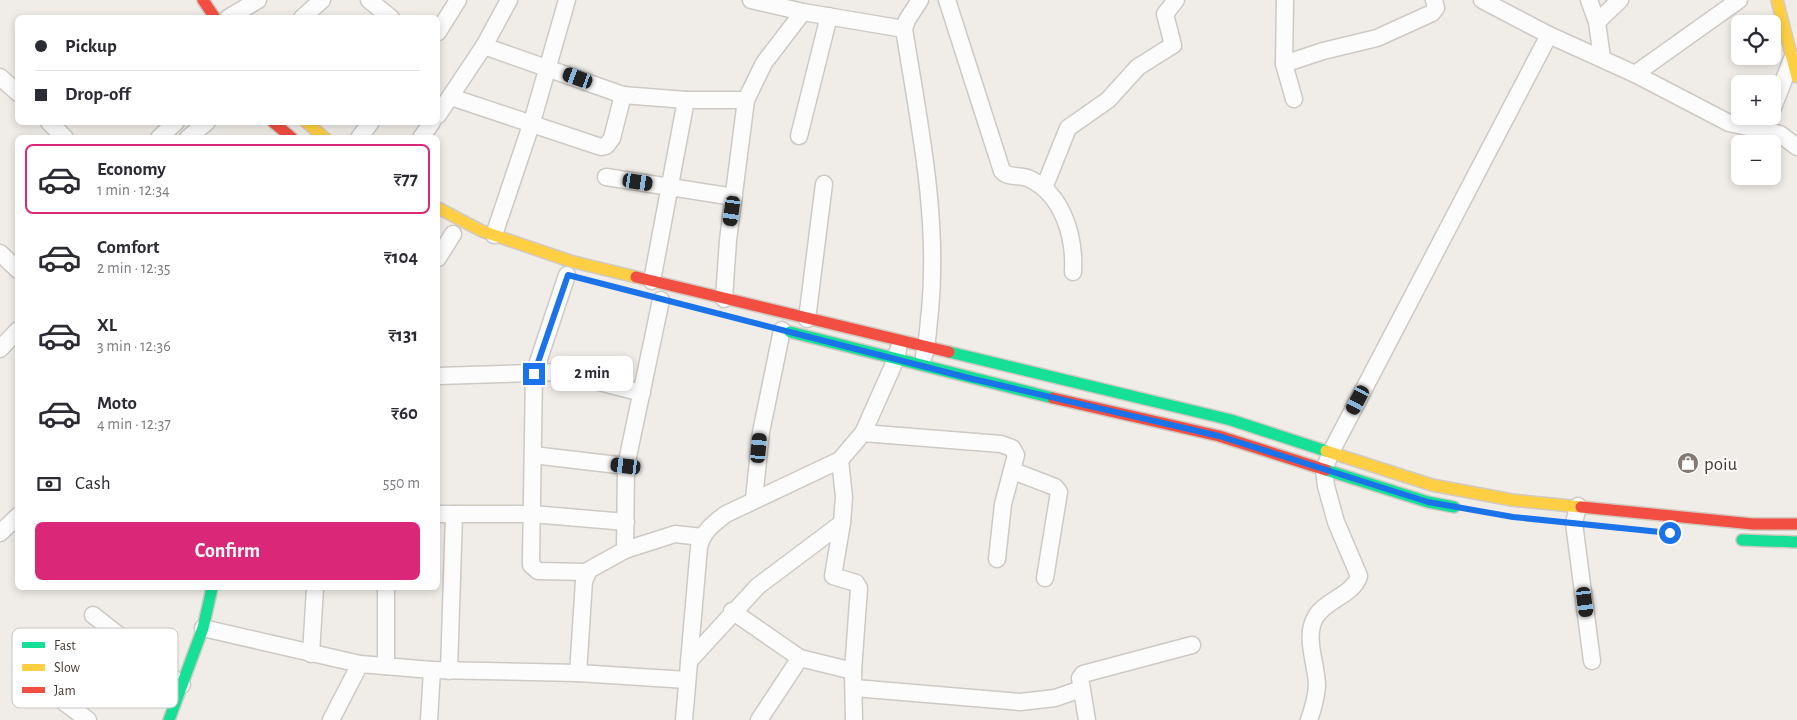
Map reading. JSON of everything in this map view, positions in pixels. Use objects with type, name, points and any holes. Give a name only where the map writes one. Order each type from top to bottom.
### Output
[{"type":"main road","points":[[203,0],[213,15]]},
{"type":"main road","points":[[1777,0],[1797,77]]},
{"type":"main road","points":[[277,125],[288,135]]},
{"type":"main road","points":[[310,125],[321,135]]},
{"type":"main road","points":[[440,209],[494,235],[570,261],[659,295],[724,298],[1231,420],[1432,485],[1509,503],[1578,506],[1672,520],[1797,524]]},
{"type":"main road","points":[[778,329],[922,366],[1219,436],[1428,502],[1463,508]]},
{"type":"main road","points":[[1733,539],[1797,542]]},
{"type":"main road","points":[[178,696],[203,628],[208,590]]},
{"type":"main road","points":[[169,720],[173,708]]},
{"type":"street","points":[[233,15],[258,0]]},
{"type":"street","points":[[305,15],[322,0]]},
{"type":"street","points":[[369,0],[388,15]]},
{"type":"street","points":[[440,29],[458,0]]},
{"type":"street","points":[[440,112],[484,46],[509,0]]},
{"type":"street","points":[[494,235],[532,122],[566,0]]},
{"type":"street","points":[[752,0],[803,12],[904,29]]},
{"type":"street","points":[[920,0],[907,20],[904,29],[930,199],[933,242],[933,282],[922,366]]},
{"type":"street","points":[[947,0],[1002,171],[1009,176],[1028,178],[1044,188],[1056,200],[1064,214],[1074,260],[1074,272]]},
{"type":"street","points":[[1044,188],[1068,128],[1108,100],[1138,66],[1173,46],[1164,14],[1176,0]]},
{"type":"street","points":[[1284,0],[1284,64],[1294,99]]},
{"type":"street","points":[[1284,64],[1323,50],[1387,33],[1432,13],[1436,8],[1434,0]]},
{"type":"street","points":[[1482,0],[1549,35],[1635,74],[1731,124]]},
{"type":"street","points":[[1589,0],[1597,22],[1602,58]]},
{"type":"street","points":[[1597,22],[1620,0]]},
{"type":"street","points":[[1635,74],[1718,13],[1739,0]]},
{"type":"street","points":[[724,298],[746,100],[764,63],[803,12]]},
{"type":"street","points":[[800,136],[829,16]]},
{"type":"street","points":[[1309,720],[1314,708],[1317,686],[1311,644],[1314,619],[1322,609],[1356,583],[1359,576],[1336,522],[1324,470],[1331,452],[1549,35]]},
{"type":"street","points":[[484,46],[623,95],[686,100],[746,100]]},
{"type":"street","points":[[1781,87],[1792,58]]},
{"type":"street","points":[[0,77],[15,90]]},
{"type":"street","points":[[451,97],[532,122],[596,146],[606,146],[612,138],[623,95]]},
{"type":"street","points":[[625,550],[626,466],[642,393],[659,295],[670,187],[686,100]]},
{"type":"street","points":[[52,125],[62,135]]},
{"type":"street","points":[[162,135],[173,125]]},
{"type":"street","points":[[192,135],[203,125]]},
{"type":"street","points":[[1769,125],[1797,147]]},
{"type":"street","points":[[606,177],[734,197]]},
{"type":"street","points":[[807,319],[824,184]]},
{"type":"street","points":[[440,255],[453,234]]},
{"type":"street","points":[[0,253],[15,267]]},
{"type":"street","points":[[568,275],[534,374],[531,560],[534,569],[587,572]]},
{"type":"street","points":[[754,499],[761,432],[778,329]]},
{"type":"street","points":[[0,348],[15,333]]},
{"type":"street","points":[[684,720],[698,547],[702,537],[718,520],[754,499],[840,460],[863,433],[896,359],[899,341]]},
{"type":"street","points":[[440,376],[566,373],[642,393]]},
{"type":"street","points":[[863,433],[1001,444],[1012,448],[1016,455],[1003,504],[997,559]]},
{"type":"street","points":[[533,455],[626,466]]},
{"type":"street","points":[[840,460],[844,497],[842,523],[833,574],[836,578],[856,582],[858,586],[853,671],[855,688],[854,720]]},
{"type":"street","points":[[1013,472],[1055,487],[1059,492],[1045,578]]},
{"type":"street","points":[[1578,506],[1575,523],[1592,661]]},
{"type":"street","points":[[449,671],[446,514],[532,514],[626,522]]},
{"type":"street","points":[[0,534],[15,519]]},
{"type":"street","points":[[689,661],[732,611],[758,586],[842,523]]},
{"type":"street","points":[[578,673],[584,582],[587,572],[593,566],[625,550],[666,536],[702,537]]},
{"type":"street","points":[[311,654],[315,590]]},
{"type":"street","points":[[386,590],[386,666]]},
{"type":"street","points":[[732,611],[800,658],[853,671]]},
{"type":"street","points":[[93,615],[110,628]]},
{"type":"street","points":[[203,628],[360,664],[449,671],[578,673],[687,680]]},
{"type":"street","points":[[1087,720],[1080,678],[1087,672],[1192,645]]},
{"type":"street","points":[[759,720],[800,658]]},
{"type":"street","points":[[331,720],[360,664]]},
{"type":"street","points":[[429,720],[432,670]]},
{"type":"street","points":[[178,682],[182,685]]},
{"type":"street","points":[[855,688],[1020,702],[1055,698],[1081,689]]},
{"type":"street","points":[[72,708],[88,720]]},
{"type":"traffic: fast","points":[[790,332],[1053,398]]},
{"type":"traffic: fast","points":[[949,352],[1231,420],[1326,451]]},
{"type":"traffic: fast","points":[[1326,470],[1428,502],[1454,507]]},
{"type":"traffic: fast","points":[[1742,540],[1797,542]]},
{"type":"traffic: fast","points":[[178,696],[203,628],[212,590]]},
{"type":"traffic: fast","points":[[169,720],[173,708]]},
{"type":"traffic: slow","points":[[1777,0],[1797,77]]},
{"type":"traffic: slow","points":[[310,125],[321,135]]},
{"type":"traffic: slow","points":[[440,209],[482,231],[570,261],[636,277]]},
{"type":"traffic: slow","points":[[1326,451],[1432,485],[1512,500],[1581,507]]},
{"type":"traffic: jam","points":[[203,0],[213,15]]},
{"type":"traffic: jam","points":[[277,125],[288,135]]},
{"type":"traffic: jam","points":[[636,277],[949,352]]},
{"type":"traffic: jam","points":[[1053,398],[1219,436],[1326,470]]},
{"type":"traffic: jam","points":[[1581,507],[1753,524],[1797,524]]},
{"type":"place","name":"poiu","points":[[1688,463]]},
{"type":"route","points":[[534,374],[568,275],[973,379],[1219,436],[1428,502],[1513,517],[1670,533]]}]
